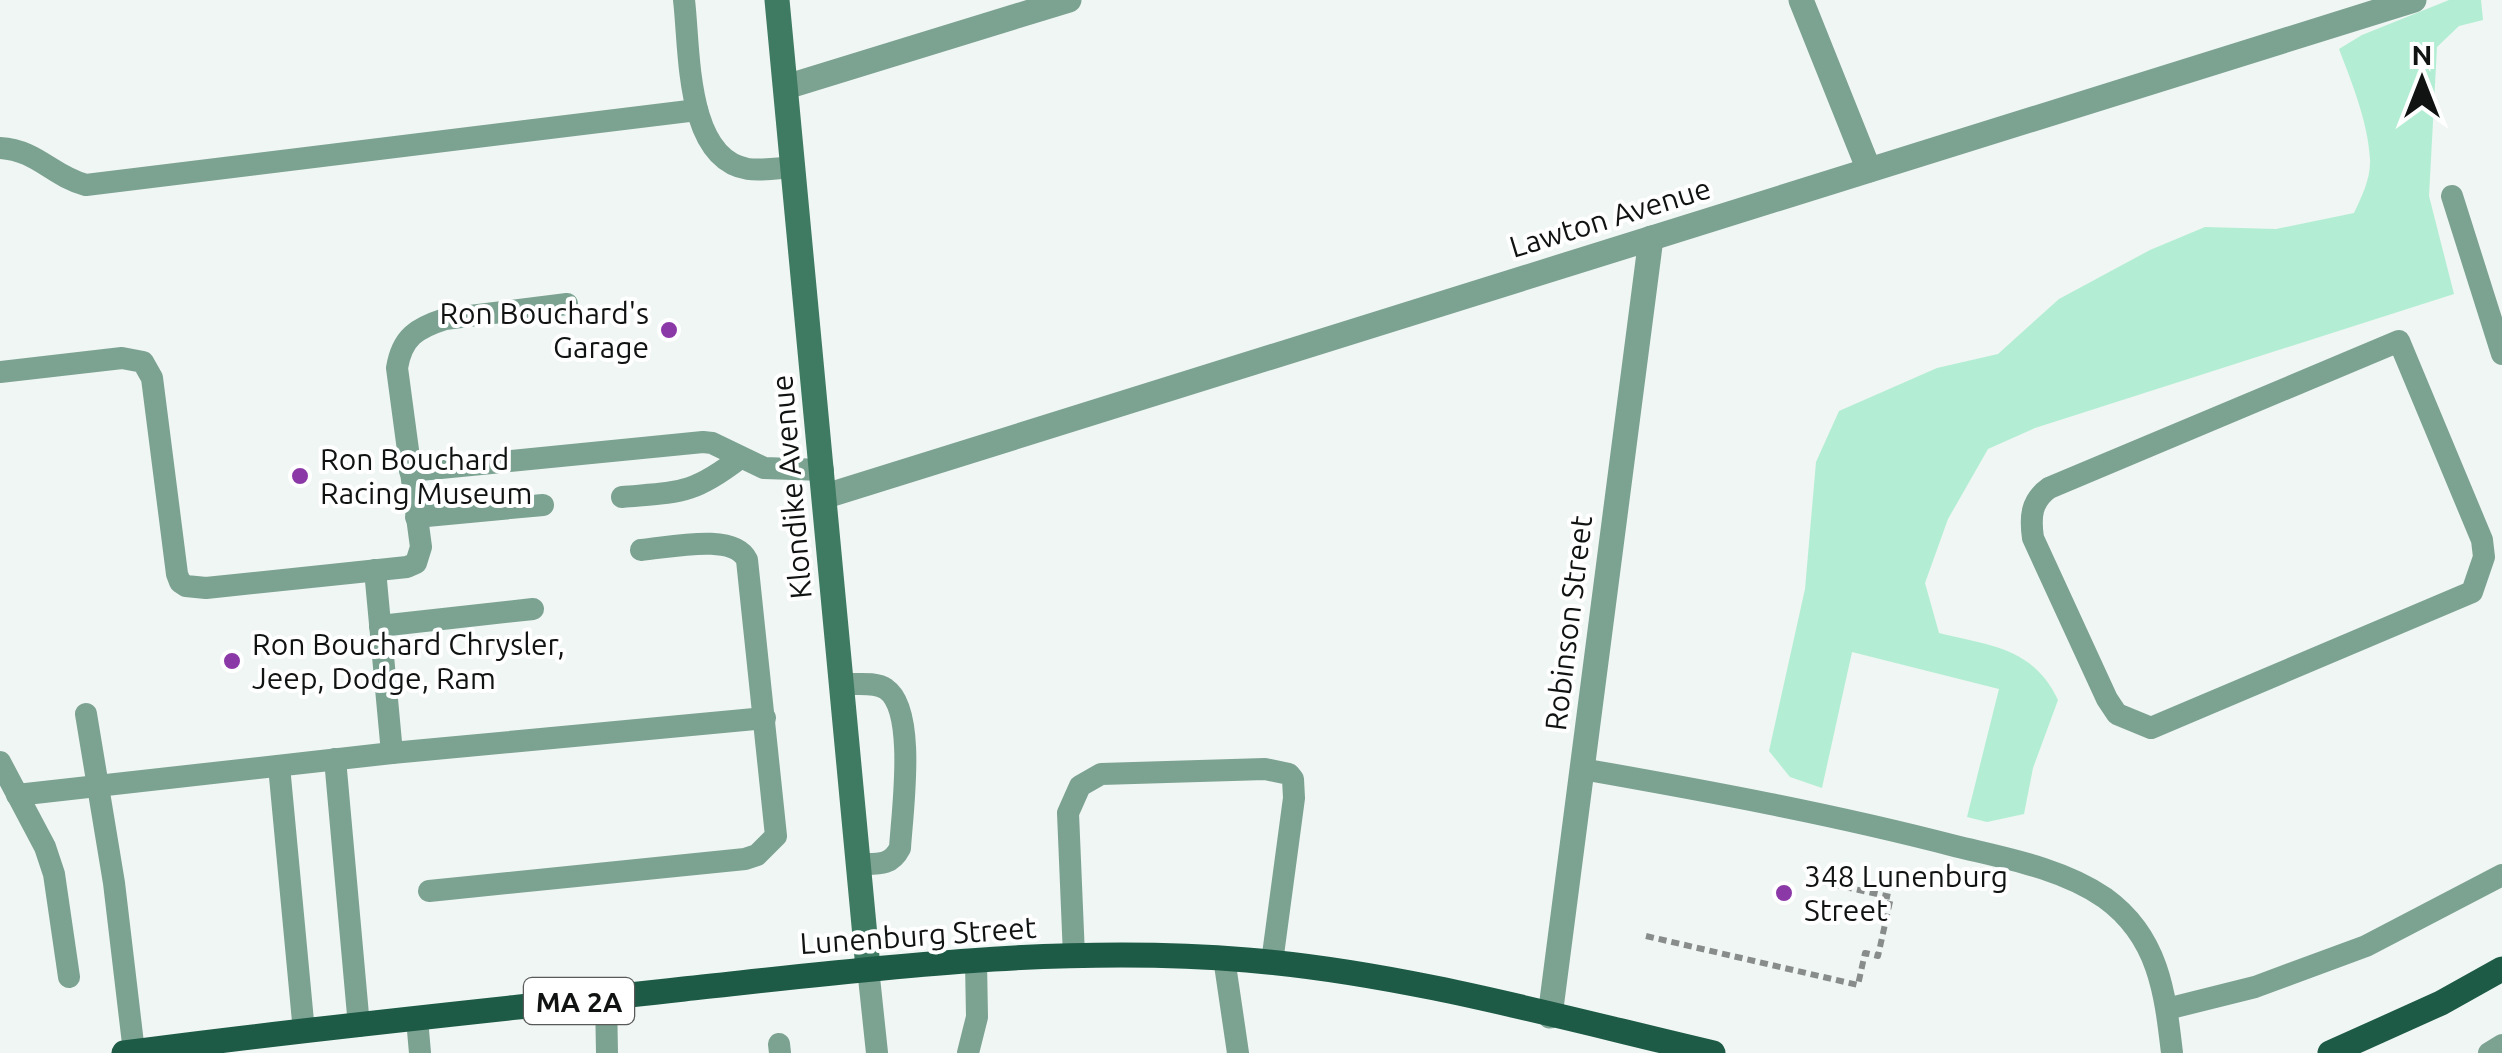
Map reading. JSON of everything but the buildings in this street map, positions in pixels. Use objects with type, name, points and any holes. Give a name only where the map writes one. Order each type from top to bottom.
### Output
[{"type":"main road","name":"Lunenburg Street","points":[[124,1053],[868,968],[1074,956],[1224,958],[1383,978],[1550,1016],[1629,1043],[1712,1053]]},
{"type":"main road","points":[[2330,1053],[2371,1044],[2502,969]]},
{"type":"street","name":"Klondike Avenue","points":[[777,0],[868,968]]},
{"type":"street","points":[[786,87],[1068,0]]},
{"type":"street","points":[[1800,0],[1869,170]]},
{"type":"street","name":"Lawton Avenue","points":[[824,483],[1651,238],[2414,0]]},
{"type":"street","name":"Robinson Street","points":[[1550,1016],[1651,238]]},
{"type":"lane","points":[[684,0],[703,134],[715,152],[733,164],[748,169],[794,167]]},
{"type":"lane","points":[[0,148],[28,152],[56,174],[86,185],[697,110]]},
{"type":"lane","points":[[2452,196],[2502,354]]},
{"type":"lane","points":[[0,372],[122,358],[143,362],[152,378],[176,574],[186,586],[206,588],[376,570],[416,563],[420,547],[397,368],[406,338],[446,319],[568,304]]},
{"type":"lane","points":[[2399,341],[2482,540],[2484,556],[2472,592],[2151,728],[2117,714],[2107,699],[2033,538],[2031,522],[2037,496],[2399,341]]},
{"type":"lane","points":[[410,471],[712,442],[764,468],[824,483]]},
{"type":"lane","points":[[622,497],[690,490],[740,458]]},
{"type":"lane","points":[[416,517],[544,505]]},
{"type":"lane","points":[[429,890],[745,859],[757,855],[776,836],[750,574],[743,552],[724,543],[641,550]]},
{"type":"lane","points":[[376,570],[392,753]]},
{"type":"lane","points":[[380,626],[533,609]]},
{"type":"lane","points":[[840,684],[878,685],[889,690],[905,730],[900,848],[895,859],[887,864],[860,864]]},
{"type":"lane","points":[[86,714],[147,1051]]},
{"type":"lane","points":[[18,795],[392,753],[765,718]]},
{"type":"lane","points":[[335,760],[359,1026]]},
{"type":"lane","points":[[0,762],[45,847],[54,874],[69,978]]},
{"type":"lane","points":[[279,766],[304,1032]]},
{"type":"lane","points":[[1074,956],[1068,813],[1072,798],[1086,779],[1101,774],[1265,769],[1289,774],[1294,798],[1272,962]]},
{"type":"lane","points":[[1582,769],[1816,812],[2012,860],[2070,880],[2105,898],[2148,947],[2158,967],[2172,1053]]},
{"type":"lane","points":[[2166,1008],[2255,988],[2366,946],[2502,875]]},
{"type":"lane","points":[[1224,958],[1238,1053]]},
{"type":"lane","points":[[968,1053],[977,1017],[976,962]]},
{"type":"lane","points":[[868,968],[876,1053]]},
{"type":"lane","points":[[606,998],[607,1053]]},
{"type":"lane","points":[[416,1019],[420,1053]]},
{"type":"lane","points":[[2490,1053],[2502,1045]]},
{"type":"path","points":[[1646,936],[1858,985],[1865,953],[1878,956],[1891,896],[1822,882]]},
{"type":"green space","points":[[2449,0],[2481,0],[2483,20],[2459,26],[2437,47],[2429,196],[2454,294],[2035,428],[1988,449],[1948,519],[1925,583],[1939,633],[1992,646],[2023,659],[2048,682],[2058,700],[2033,768],[2024,814],[1987,822],[1967,817],[1999,689],[1852,652],[1822,788],[1790,777],[1769,751],[1805,589],[1816,462],[1839,411],[1937,368],[1998,354],[2059,299],[2150,250],[2205,227],[2276,229],[2354,213],[2367,180],[2369,145],[2339,49],[2362,35]]},
{"type":"place","name":"Ron Bouchard's Garage","points":[[669,330]]},
{"type":"place","name":"Ron Bouchard Racing Museum","points":[[300,476]]},
{"type":"place","name":"Ron Bouchard Chrysler, Jeep, Dodge, Ram","points":[[232,661]]},
{"type":"place","name":"348 Lunenburg Street","points":[[1784,893]]}]
